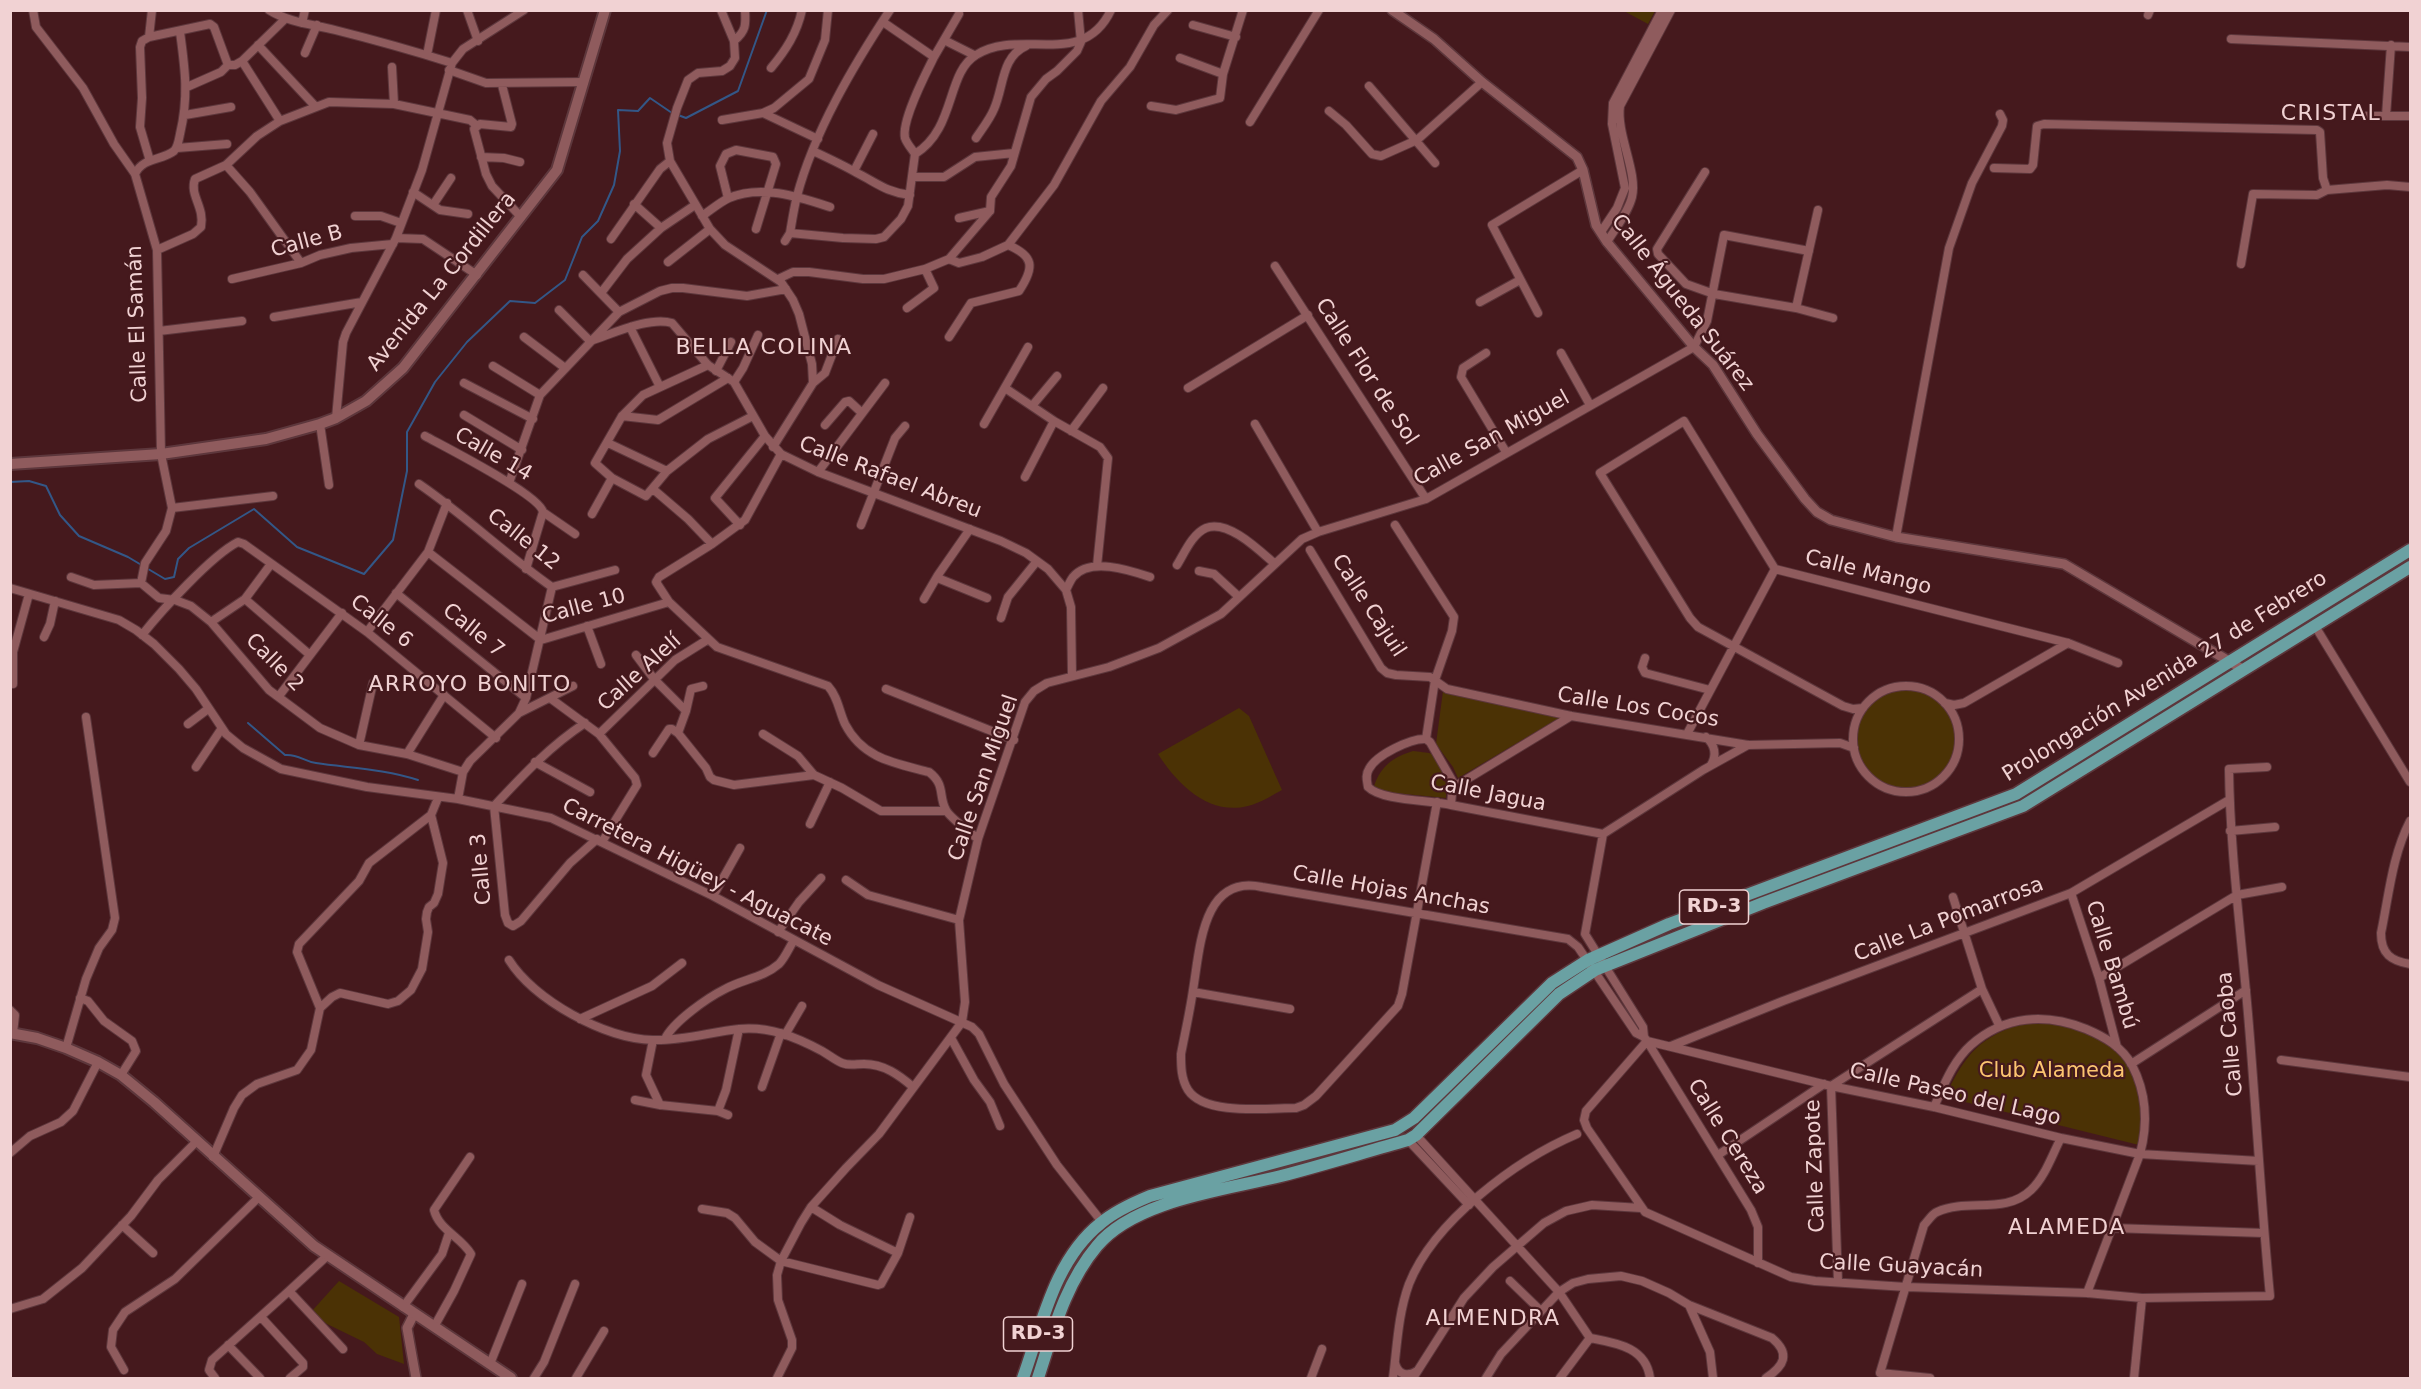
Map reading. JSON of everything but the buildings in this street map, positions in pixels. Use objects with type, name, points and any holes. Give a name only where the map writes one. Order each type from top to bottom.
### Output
[{"type":"main road","name":"Avenida La Cordillera","points":[[10,464],[161,454],[266,439],[336,418],[366,401],[403,368],[557,170],[605,10]]},
{"type":"main road","name":"Prolongación Avenida 27 de Febrero","points":[[1023,1378],[1060,1273],[1088,1234],[1102,1222],[1150,1196],[1395,1130],[1414,1118],[1552,983],[1596,963],[1669,924],[2016,794],[2410,550]]},
{"type":"main road","name":"Prolongación Avenida 27 de Febrero","points":[[1038,1378],[1074,1279],[1098,1245],[1124,1224],[1158,1207],[1341,1160],[1412,1137],[1559,994],[1596,963],[2023,806],[2410,567]]},
{"type":"main road","points":[[12,1033],[37,1038],[66,1048],[98,1062],[121,1076],[154,1102],[196,1142],[327,1256],[511,1378]]},
{"type":"street","name":"Calle El Samán","points":[[33,10],[39,32],[83,88],[114,144],[135,174],[157,250],[161,454],[172,508]]},
{"type":"street","points":[[149,37],[152,10]]},
{"type":"street","points":[[269,10],[284,20],[317,25],[427,56],[486,83],[502,85],[584,82]]},
{"type":"street","points":[[302,23],[305,10]]},
{"type":"street","points":[[427,56],[436,10]]},
{"type":"street","points":[[467,10],[478,41]]},
{"type":"street","points":[[509,10],[514,19]]},
{"type":"street","points":[[336,418],[343,342],[395,241],[414,192],[451,67],[463,49],[514,19],[524,10]]},
{"type":"street","points":[[721,10],[734,41],[735,58],[730,66],[722,71],[692,76],[688,80],[673,120],[668,144],[670,161],[710,229],[725,245],[778,279],[786,290],[799,314],[812,364],[813,383]]},
{"type":"street","points":[[734,41],[746,28],[745,10]]},
{"type":"street","points":[[771,68],[785,51],[798,28],[802,10]]},
{"type":"street","points":[[722,120],[763,113],[793,94],[808,79],[825,40],[828,10]]},
{"type":"street","points":[[785,241],[790,233],[797,196],[818,139],[861,56],[890,10]]},
{"type":"street","points":[[1078,10],[1081,42]]},
{"type":"street","points":[[778,279],[792,272],[809,272],[863,279],[884,279],[925,269],[949,259],[990,211],[991,196],[1007,175],[1031,97],[1046,79],[1066,63],[1081,42],[1094,34],[1111,10]]},
{"type":"street","points":[[949,259],[959,263],[982,257],[1008,245],[1013,235],[1035,212],[1054,185],[1108,92],[1130,67],[1154,25],[1168,10]]},
{"type":"street","points":[[1151,106],[1176,110],[1220,98],[1223,74],[1243,10]]},
{"type":"street","points":[[1250,122],[1286,60],[1319,10]]},
{"type":"street","name":"Calle Águeda Suárez","points":[[1392,10],[1434,39],[1482,82],[1572,152],[1583,170],[1591,208],[1601,232],[1694,347],[1713,365],[1757,434],[1817,512],[1831,520],[1896,537],[2064,564],[2244,670]]},
{"type":"street","points":[[1608,242],[1619,213],[1624,180],[1612,124],[1613,103],[1662,10]]},
{"type":"street","points":[[1601,232],[1632,198],[1620,123],[1620,106],[1671,10]]},
{"type":"street","points":[[790,233],[864,239],[884,237],[901,219],[910,195],[915,154],[904,134],[912,106],[934,57],[958,14]]},
{"type":"street","points":[[187,87],[221,72],[228,65],[242,62],[284,20]]},
{"type":"street","points":[[883,22],[934,57]]},
{"type":"street","points":[[150,161],[140,127],[142,99],[140,47],[142,41],[149,37],[210,24],[214,27],[228,65]]},
{"type":"street","points":[[305,53],[317,25]]},
{"type":"street","points":[[1193,25],[1236,37]]},
{"type":"street","points":[[135,174],[139,166],[172,153],[177,148],[185,115],[187,87],[180,32]]},
{"type":"street","points":[[2231,39],[2410,47]]},
{"type":"street","points":[[944,40],[974,55]]},
{"type":"street","points":[[915,154],[931,143],[941,126],[965,64],[974,55],[1006,44],[1081,42]]},
{"type":"street","points":[[258,45],[315,106]]},
{"type":"street","points":[[976,138],[994,109],[1012,57],[1017,50],[1027,45]]},
{"type":"street","points":[[2386,116],[2391,45]]},
{"type":"street","points":[[1179,58],[1223,74]]},
{"type":"street","points":[[242,62],[280,121]]},
{"type":"street","points":[[392,68],[394,104]]},
{"type":"street","points":[[1329,111],[1376,156],[1382,156],[1417,140],[1482,82]]},
{"type":"street","points":[[157,250],[198,231],[203,218],[194,190],[195,179],[226,165],[257,136],[280,121],[315,106],[338,101],[394,104],[439,112],[470,120],[476,125],[511,127],[502,85]]},
{"type":"street","points":[[1370,86],[1436,163]]},
{"type":"street","points":[[185,115],[231,107]]},
{"type":"street","points":[[763,113],[818,139]]},
{"type":"street","points":[[1896,537],[1949,248],[1972,183],[2002,126],[2003,120],[2000,114]]},
{"type":"street","points":[[2366,116],[2410,116]]},
{"type":"street","points":[[1994,168],[2030,169],[2033,165],[2037,126],[2044,124],[2317,130],[2320,132],[2323,178],[2327,190]]},
{"type":"street","points":[[476,125],[474,129],[481,157],[492,186],[521,217]]},
{"type":"street","points":[[854,171],[873,134]]},
{"type":"street","points":[[177,148],[227,144]]},
{"type":"street","points":[[728,198],[720,166],[726,154],[731,151],[772,157],[776,164],[756,229]]},
{"type":"street","points":[[813,151],[854,171],[880,188],[892,193],[910,195]]},
{"type":"street","points":[[913,177],[944,177],[975,157],[1014,153]]},
{"type":"street","points":[[481,157],[504,158],[520,162]]},
{"type":"street","points":[[611,238],[660,169],[670,161]]},
{"type":"street","points":[[226,165],[250,192],[301,263]]},
{"type":"street","points":[[1538,313],[1492,225],[1583,170]]},
{"type":"street","points":[[1705,172],[1657,249],[1658,254],[1686,284],[1714,294],[1796,308],[1833,318]]},
{"type":"street","points":[[433,205],[451,178]]},
{"type":"street","points":[[2241,264],[2253,195],[2317,195],[2327,190],[2387,185],[2410,187]]},
{"type":"street","points":[[414,192],[440,210],[468,213]]},
{"type":"street","points":[[702,216],[728,198],[752,192],[797,196],[830,207]]},
{"type":"street","points":[[634,204],[662,228]]},
{"type":"street","points":[[601,293],[627,260],[662,228],[695,205]]},
{"type":"street","points":[[1796,308],[1818,210]]},
{"type":"street","points":[[959,218],[990,211]]},
{"type":"street","points":[[355,216],[381,216],[401,223]]},
{"type":"street","points":[[668,262],[710,229]]},
{"type":"street","points":[[1694,347],[1707,321],[1724,235],[1809,250]]},
{"type":"street","name":"Calle B","points":[[232,279],[301,263],[320,255],[351,248],[423,239],[477,275]]},
{"type":"street","points":[[949,337],[971,303],[1019,291],[1025,282],[1030,271],[1029,260],[1023,251],[1008,245]]},
{"type":"street","name":"Calle Flor de Sol","points":[[1275,266],[1426,499]]},
{"type":"street","points":[[907,308],[934,288],[925,269]]},
{"type":"street","points":[[583,275],[619,312]]},
{"type":"street","points":[[1480,302],[1520,280]]},
{"type":"street","points":[[509,483],[540,395],[619,312],[660,291],[672,288],[747,296],[786,290]]},
{"type":"street","points":[[274,317],[362,302]]},
{"type":"street","points":[[559,310],[590,341]]},
{"type":"street","points":[[1188,388],[1308,315]]},
{"type":"street","points":[[159,331],[242,321]]},
{"type":"street","name":"Calle Rafael Abreu","points":[[590,341],[630,327],[659,321],[672,323],[708,365],[731,380],[765,436],[781,454],[818,472],[875,491],[1009,545],[1048,569],[1066,590]]},
{"type":"street","points":[[630,327],[660,387]]},
{"type":"street","points":[[622,416],[658,420],[731,380],[743,368],[758,335]]},
{"type":"street","points":[[524,336],[564,368]]},
{"type":"street","points":[[773,447],[813,383],[825,373],[838,339]]},
{"type":"street","points":[[716,370],[731,342]]},
{"type":"street","points":[[984,424],[1028,347]]},
{"type":"street","name":"Calle San Miguel","points":[[962,1022],[965,1002],[959,920],[978,839],[1014,740],[1025,702],[1034,691],[1047,683],[1109,667],[1159,648],[1221,614],[1302,539],[1426,499],[1694,347]]},
{"type":"street","points":[[1561,353],[1590,405]]},
{"type":"street","points":[[1486,354],[1463,368],[1461,377],[1506,453]]},
{"type":"street","points":[[708,365],[643,395],[622,416],[595,463],[612,478],[646,496],[667,471],[708,439],[753,416]]},
{"type":"street","points":[[493,366],[540,395]]},
{"type":"street","points":[[1032,406],[1057,376]]},
{"type":"street","points":[[464,383],[533,420]]},
{"type":"street","points":[[818,472],[885,383]]},
{"type":"street","points":[[1005,388],[1100,447],[1108,458],[1097,566]]},
{"type":"street","points":[[1071,431],[1103,388]]},
{"type":"street","points":[[825,425],[845,402],[849,401],[862,413]]},
{"type":"street","points":[[464,415],[522,450]]},
{"type":"street","points":[[1025,477],[1054,420]]},
{"type":"street","name":"Calle Mango","points":[[1732,646],[1698,627],[1690,618],[1600,473],[1684,422],[1775,569],[2068,643],[2118,663]]},
{"type":"street","points":[[320,424],[329,484]]},
{"type":"street","points":[[1255,424],[1318,532]]},
{"type":"street","points":[[861,525],[896,438],[905,426]]},
{"type":"street","name":"Calle 14","points":[[425,436],[509,483],[538,502],[542,510],[575,534]]},
{"type":"street","points":[[740,525],[715,498],[765,436]]},
{"type":"street","points":[[608,443],[667,471]]},
{"type":"street","points":[[781,454],[745,520],[656,582],[669,602],[717,647],[828,686],[835,693],[838,709],[854,738],[878,758],[929,772],[942,790],[946,811],[978,839]]},
{"type":"street","points":[[592,514],[612,478]]},
{"type":"street","name":"Calle 12","points":[[419,484],[447,503],[526,569],[552,587],[615,570]]},
{"type":"street","points":[[653,489],[688,519],[712,544]]},
{"type":"street","points":[[71,577],[94,585],[141,583],[145,563],[166,531],[172,508],[273,496]]},
{"type":"street","points":[[367,632],[428,552],[447,503]]},
{"type":"street","points":[[526,569],[542,510]]},
{"type":"street","points":[[1395,525],[1454,617],[1452,631],[1435,680],[1426,739],[1431,742],[1448,771],[1454,787],[1451,805]]},
{"type":"street","points":[[1177,566],[1195,538],[1206,528],[1214,527],[1246,539],[1275,564]]},
{"type":"street","points":[[924,599],[970,529]]},
{"type":"street","name":"Calle 6","points":[[175,600],[201,572],[238,542],[244,543],[367,632],[496,738]]},
{"type":"street","name":"Calle Cajuil","points":[[1310,550],[1381,668],[1387,673],[1396,675],[1424,676],[1435,680]]},
{"type":"street","name":"Calle 10","points":[[428,552],[541,640],[669,602]]},
{"type":"street","points":[[1001,618],[1008,597],[1037,561]]},
{"type":"street","points":[[211,622],[245,599],[271,564]]},
{"type":"street","points":[[1071,676],[1071,607],[1066,590],[1073,576],[1097,566],[1131,571],[1150,577]]},
{"type":"street","points":[[1687,734],[1775,569]]},
{"type":"street","points":[[1198,571],[1214,574],[1239,597]]},
{"type":"street","points":[[938,575],[940,579],[987,598]]},
{"type":"street","name":"Calle 2","points":[[141,583],[154,595],[191,606],[211,622],[269,690],[320,728],[359,745],[407,754],[463,772]]},
{"type":"street","points":[[458,799],[463,772],[470,761],[519,713],[526,698],[552,587]]},
{"type":"street","name":"Carretera Higüey - Aguacate","points":[[10,588],[119,620],[142,635],[179,669],[235,742],[282,770],[367,787],[458,799],[551,818],[713,896],[878,985],[972,1027],[979,1034],[1004,1084],[1057,1165],[1102,1222]]},
{"type":"street","name":"Calle 7","points":[[396,592],[526,698]]},
{"type":"street","points":[[13,684],[13,643],[29,594]]},
{"type":"street","points":[[245,599],[310,655]]},
{"type":"street","points":[[142,635],[175,600]]},
{"type":"street","points":[[44,637],[51,624],[55,601]]},
{"type":"street","points":[[279,696],[342,613]]},
{"type":"street","points":[[587,626],[601,664]]},
{"type":"street","points":[[2315,626],[2410,782]]},
{"type":"street","name":"Calle Alelí","points":[[599,734],[675,660],[707,640]]},
{"type":"street","points":[[1964,703],[1957,723],[1959,738],[1957,754],[1946,775],[1927,789],[1911,792],[1895,791],[1881,786],[1863,770],[1854,748],[1853,734],[1863,708],[1874,697],[1887,689],[1902,686],[1925,690],[1944,702],[1954,705],[1964,703],[2068,643]]},
{"type":"street","points":[[1732,646],[1843,706],[1853,709],[1863,708]]},
{"type":"street","points":[[636,655],[654,679],[686,711]]},
{"type":"street","points":[[1645,658],[1642,667],[1645,673],[1710,690]]},
{"type":"street","name":"Calle Los Cocos","points":[[1435,680],[1447,689],[1571,716],[1748,745],[1840,742],[1854,748]]},
{"type":"street","points":[[359,745],[373,684]]},
{"type":"street","points":[[519,713],[573,686]]},
{"type":"street","points":[[678,733],[691,689],[703,686]]},
{"type":"street","points":[[886,689],[1014,740]]},
{"type":"street","points":[[407,754],[444,694]]},
{"type":"street","points":[[550,698],[599,734],[635,778],[637,784],[600,840]]},
{"type":"street","points":[[1944,702],[1957,723]]},
{"type":"street","points":[[1843,706],[1856,722]]},
{"type":"street","points":[[188,724],[208,709]]},
{"type":"street","points":[[1454,787],[1571,716]]},
{"type":"street","points":[[66,1048],[90,968],[99,948],[112,930],[115,918],[86,717]]},
{"type":"street","name":"Calle 3","points":[[585,723],[562,738],[535,762],[494,806],[505,915],[508,923],[513,926],[521,921],[570,863],[600,840]]},
{"type":"street","points":[[196,767],[222,728]]},
{"type":"street","points":[[653,753],[669,729],[672,729],[678,733],[714,780],[734,784],[814,775]]},
{"type":"street","points":[[763,734],[798,756],[814,775],[881,811],[946,811]]},
{"type":"street","name":"Calle Los Cocos","points":[[1840,742],[1853,734]]},
{"type":"street","points":[[1706,737],[1714,749],[1714,758],[1710,767]]},
{"type":"street","name":"Calle Jagua","points":[[1426,739],[1410,741],[1374,762],[1367,773],[1368,787],[1380,795],[1437,801],[1603,834]]},
{"type":"street","points":[[1596,963],[1585,934],[1603,834],[1748,745]]},
{"type":"street","points":[[535,762],[590,792]]},
{"type":"street","name":"Calle Caoba","points":[[2267,767],[2229,769],[2229,800],[2270,1296]]},
{"type":"street","points":[[810,824],[830,782]]},
{"type":"street","points":[[320,1008],[297,952],[299,944],[359,881],[369,862],[431,815],[438,798]]},
{"type":"street","name":"Calle La Pomarrosa","points":[[1670,1047],[2071,893],[2229,800]]},
{"type":"street","points":[[1290,1009],[1193,992],[1181,1054],[1181,1067],[1189,1092],[1215,1107],[1296,1108],[1305,1105],[1316,1096],[1398,1006],[1437,801]]},
{"type":"street","points":[[213,1157],[242,1095],[257,1084],[297,1070],[303,1063],[310,1050],[320,1008],[332,997],[340,993],[388,1004],[403,998],[411,990],[422,969],[428,932],[427,912],[438,894],[443,863],[431,815]]},
{"type":"street","points":[[2410,821],[2394,863],[2381,943],[2389,957],[2395,961],[2410,964]]},
{"type":"street","points":[[2230,831],[2275,827]]},
{"type":"street","points":[[713,896],[741,848]]},
{"type":"street","points":[[778,932],[799,902],[821,878]]},
{"type":"street","points":[[846,880],[868,895],[959,920]]},
{"type":"street","name":"Calle Hojas Anchas","points":[[1193,992],[1207,917],[1215,904],[1228,892],[1247,884],[1568,939],[1578,947]]},
{"type":"street","points":[[2098,978],[2238,895],[2282,887]]},
{"type":"street","name":"Calle Bambú","points":[[2071,893],[2118,1048]]},
{"type":"street","points":[[1953,897],[1982,989],[2000,1025]]},
{"type":"street","points":[[664,1039],[673,1026],[724,989],[772,969],[781,962],[794,940]]},
{"type":"street","points":[[1588,941],[1578,947],[1596,963]]},
{"type":"street","points":[[508,960],[518,973],[557,1007],[580,1019],[626,1037],[653,1040],[752,1028],[783,1034],[813,1046],[841,1063],[877,1066],[889,1070],[913,1087]]},
{"type":"street","points":[[580,1019],[652,986],[682,963]]},
{"type":"street","name":"Calle Cereza","points":[[1596,963],[1636,1033],[1645,1039],[1718,1155],[1755,1219],[1758,1227],[1758,1263]]},
{"type":"street","points":[[1718,1155],[1982,989]]},
{"type":"street","points":[[2131,1064],[2246,990]]},
{"type":"street","points":[[80,998],[88,1001],[104,1021],[132,1041],[136,1052],[121,1076]]},
{"type":"street","points":[[762,1087],[783,1034],[802,1006]]},
{"type":"street","points":[[10,1010],[15,1015],[12,1033]]},
{"type":"street","points":[[1934,1107],[1958,1059],[1970,1046],[2000,1025],[2033,1018],[2052,1019],[2070,1023],[2109,1039],[2118,1048],[2131,1064],[2140,1089],[2146,1114],[2145,1134],[2140,1154],[2087,1293]]},
{"type":"street","points":[[777,1378],[792,1348],[792,1340],[778,1300],[777,1275],[781,1261],[811,1207],[879,1134],[962,1022]]},
{"type":"street","points":[[718,1111],[726,1090],[739,1029]]},
{"type":"street","points":[[951,1038],[974,1080],[990,1102],[1000,1126]]},
{"type":"street","name":"Calle Paseo del Lago","points":[[1645,1039],[1827,1085],[2140,1154],[2259,1161]]},
{"type":"street","name":"Calle Guayacán","points":[[1645,1039],[1586,1111],[1584,1120],[1587,1128],[1641,1208],[1653,1216],[1791,1277],[1906,1287],[2087,1293],[2142,1298],[2270,1296]]},
{"type":"street","points":[[653,1040],[646,1075],[660,1105]]},
{"type":"street","points":[[2281,1060],[2410,1077]]},
{"type":"street","points":[[10,1153],[30,1136],[62,1122],[73,1111],[98,1062]]},
{"type":"street","name":"Calle Zapote","points":[[1827,1085],[1838,1282]]},
{"type":"street","points":[[635,1100],[718,1111],[728,1115]]},
{"type":"street","points":[[1393,1378],[1400,1318],[1409,1285],[1422,1257],[1472,1202],[1537,1153],[1577,1134]]},
{"type":"street","points":[[1412,1137],[1559,1292],[1590,1338],[1630,1348],[1644,1362],[1650,1378]]},
{"type":"street","points":[[1930,1378],[1880,1373],[1924,1225],[1935,1212],[1954,1207],[2009,1203],[2019,1199],[2040,1179],[2061,1138]]},
{"type":"street","points":[[10,1309],[43,1299],[82,1268],[122,1225],[158,1180],[196,1142]]},
{"type":"street","points":[[434,1328],[471,1254],[467,1247],[449,1233],[434,1210],[470,1157]]},
{"type":"street","points":[[124,1370],[111,1347],[113,1330],[125,1312],[175,1279],[259,1197]]},
{"type":"street","points":[[1395,1362],[1401,1372],[1415,1375],[1464,1298],[1493,1267],[1544,1223],[1566,1211],[1592,1205],[1641,1208]]},
{"type":"street","points":[[811,1207],[840,1225],[898,1252]]},
{"type":"street","points":[[702,1209],[727,1213],[735,1218],[755,1242],[781,1261],[878,1285],[881,1284],[898,1252],[910,1217]]},
{"type":"street","points":[[122,1225],[153,1253]]},
{"type":"street","points":[[2112,1228],[2264,1233]]},
{"type":"street","points":[[403,1307],[442,1254],[449,1233]]},
{"type":"street","points":[[215,1378],[209,1370],[210,1364],[327,1256]]},
{"type":"street","points":[[1486,1378],[1501,1354],[1559,1292],[1573,1283],[1588,1279],[1621,1276],[1642,1281],[1689,1305],[1772,1338],[1780,1345],[1783,1352],[1780,1368],[1766,1378]]},
{"type":"street","points":[[1510,1281],[1541,1311]]},
{"type":"street","points":[[490,1364],[522,1284]]},
{"type":"street","points":[[534,1378],[544,1362],[575,1284]]},
{"type":"street","points":[[289,1291],[343,1349]]},
{"type":"street","points":[[2134,1378],[2142,1298]]},
{"type":"street","points":[[1689,1305],[1710,1352],[1713,1378]]},
{"type":"street","points":[[414,1314],[407,1328],[416,1378]]},
{"type":"street","points":[[261,1317],[303,1363],[303,1367],[290,1378]]},
{"type":"street","points":[[576,1378],[604,1331]]},
{"type":"street","points":[[1560,1378],[1590,1338]]},
{"type":"street","points":[[228,1345],[260,1378]]},
{"type":"street","points":[[1311,1378],[1322,1349]]},
{"type":"green space","points":[[1624,11],[1655,11],[1648,24]]},
{"type":"green space","points":[[1906,690],[1925,694],[1941,704],[1951,720],[1955,739],[1951,758],[1941,774],[1925,784],[1906,788],[1887,784],[1871,774],[1861,758],[1857,739],[1861,720],[1871,704],[1887,694]]},
{"type":"green space","points":[[1443,691],[1559,718],[1458,778],[1436,744]]},
{"type":"green space","points":[[1239,708],[1249,716],[1282,790],[1248,806],[1234,808],[1207,802],[1196,795],[1175,776],[1158,754]]},
{"type":"green space","points":[[1413,751],[1432,754],[1441,762],[1445,774],[1446,798],[1385,792],[1374,786],[1380,773],[1389,763]]},
{"type":"green space","name":"Club Alameda","points":[[2027,1022],[2063,1023],[2108,1042],[2129,1066],[2140,1097],[2143,1120],[2139,1145],[1945,1097],[1960,1069],[1976,1049],[1997,1034]]},
{"type":"green space","points":[[339,1281],[399,1317],[404,1364],[377,1354],[364,1342],[327,1324],[311,1312]]},
{"type":"waterway","points":[[678,115],[686,118],[738,91],[767,10]]},
{"type":"waterway","points":[[10,482],[29,481],[46,486],[60,515],[79,536],[128,557],[165,579],[174,577],[178,559],[189,548],[254,509],[297,547],[364,574],[393,540],[407,471],[407,432],[435,382],[467,342],[510,301],[535,303],[565,280],[582,237],[598,221],[614,185],[620,151],[618,110],[638,111],[650,98],[672,113]]},
{"type":"waterway","points":[[248,723],[285,755],[316,763],[380,771],[418,780]]},
{"type":"district","name":"CRISTAL","points":[[2331,114]]},
{"type":"district","name":"BELLA COLINA","points":[[764,348]]},
{"type":"district","name":"ARROYO BONITO","points":[[470,685]]},
{"type":"district","name":"ALAMEDA","points":[[2067,1228]]},
{"type":"district","name":"ALMENDRA","points":[[1493,1319]]}]
